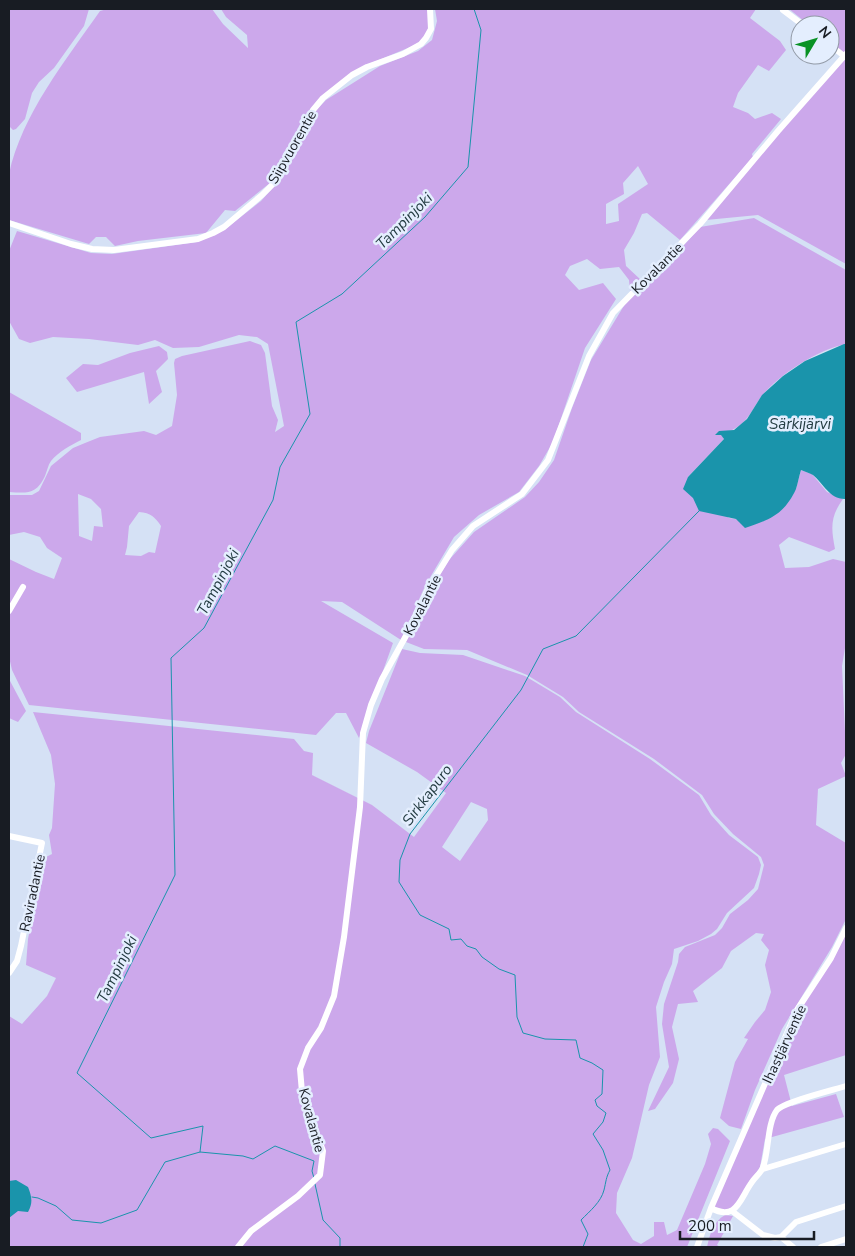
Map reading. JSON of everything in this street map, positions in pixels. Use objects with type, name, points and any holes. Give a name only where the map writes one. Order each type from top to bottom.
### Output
[{"type":"street","name":"Siipvuorentie","points":[[9,223],[92,250],[114,250],[198,239],[213,233],[262,195],[274,183],[313,110],[323,98],[352,75],[367,67],[403,54],[426,38],[431,29],[430,9]]},
{"type":"street","points":[[783,10],[790,15]]},
{"type":"street","name":"Kovalantie","points":[[238,1247],[251,1231],[298,1196],[320,1175],[322,1151],[302,1092],[300,1069],[308,1048],[321,1028],[334,996],[344,937],[360,807],[363,733],[382,679],[408,634],[428,589],[452,550],[473,526],[522,494],[548,460],[589,356],[613,313],[700,224],[845,55]]},
{"type":"street","points":[[9,612],[23,588]]},
{"type":"street","name":"Raviradantie","points":[[9,836],[42,843],[17,960],[9,973]]},
{"type":"street","name":"Ihastjärventie","points":[[697,1247],[711,1208],[798,1010],[831,958],[846,928]]},
{"type":"street","points":[[711,1208],[724,1212],[732,1211],[763,1169],[773,1121],[778,1110],[789,1103],[846,1086]]},
{"type":"street","points":[[763,1169],[846,1144]]},
{"type":"street","points":[[732,1211],[762,1235],[775,1238],[781,1237],[796,1222],[846,1206]]},
{"type":"street","points":[[781,1237],[793,1247]]},
{"type":"street","points":[[820,1247],[846,1239]]},
{"type":"shaded area","points":[[9,9],[89,9],[84,26],[54,68],[39,82],[32,93],[25,119],[13,130],[9,126]]},
{"type":"shaded area","points":[[107,9],[212,9],[223,24],[248,48],[247,35],[226,17],[221,9],[428,9],[429,23],[426,35],[420,43],[369,64],[320,98],[301,124],[277,174],[270,183],[235,211],[225,210],[206,233],[138,241],[115,246],[106,237],[96,237],[89,244],[9,220],[8,197],[9,174],[15,152],[35,109],[60,68],[100,11]]},
{"type":"shaded area","points":[[435,9],[756,9],[750,18],[780,41],[786,50],[769,71],[758,65],[738,93],[733,107],[748,113],[755,119],[772,113],[781,119],[752,154],[753,157],[680,240],[647,213],[642,214],[624,250],[626,266],[641,280],[630,291],[629,280],[619,267],[600,269],[587,259],[570,266],[565,275],[579,290],[603,283],[616,299],[585,348],[553,442],[539,466],[519,492],[479,515],[454,537],[425,586],[401,640],[342,602],[321,601],[393,643],[359,738],[346,713],[336,713],[316,735],[29,705],[12,670],[9,657],[9,559],[54,579],[62,558],[47,548],[40,537],[24,532],[9,535],[9,495],[32,495],[39,491],[51,466],[73,448],[100,437],[144,431],[156,435],[172,426],[177,395],[174,363],[175,359],[182,356],[250,341],[261,345],[265,353],[272,406],[278,420],[275,432],[284,426],[268,344],[257,337],[239,335],[199,347],[173,348],[155,340],[138,345],[53,337],[30,343],[19,339],[9,321],[9,251],[17,231],[91,253],[112,254],[197,242],[224,230],[261,201],[280,180],[294,157],[305,129],[317,109],[326,100],[380,66],[418,51],[432,40],[437,21]],"holes":[[[638,166],[648,184],[618,204],[619,221],[606,224],[606,204],[624,194],[623,183]],[[78,494],[91,499],[101,509],[103,527],[94,526],[92,541],[79,536]],[[139,512],[150,514],[155,518],[161,526],[155,553],[149,552],[141,556],[125,555],[129,526]]]},
{"type":"shaded area","points":[[789,9],[846,9],[846,51],[844,53],[840,50],[840,15],[796,15]]},
{"type":"shaded area","points":[[846,58],[846,264],[758,215],[706,220],[783,128]]},
{"type":"shaded area","points":[[754,218],[846,270],[846,344],[812,357],[778,380],[761,397],[743,423],[731,431],[719,431],[724,439],[688,477],[729,518],[736,519],[796,489],[801,470],[812,474],[827,492],[843,499],[836,511],[833,523],[835,549],[829,552],[789,537],[779,545],[785,568],[809,567],[833,559],[846,562],[846,642],[842,666],[846,754],[841,763],[846,776],[818,789],[816,825],[846,843],[846,919],[832,947],[782,1029],[755,1090],[741,1129],[729,1126],[720,1118],[735,1062],[748,1039],[744,1038],[765,1010],[771,992],[765,965],[769,950],[761,940],[764,934],[756,933],[731,951],[722,968],[693,991],[698,1002],[678,1004],[672,1027],[679,1059],[673,1083],[655,1109],[648,1111],[669,1067],[662,1024],[664,1004],[679,954],[685,947],[715,935],[722,928],[730,914],[748,900],[758,889],[764,865],[761,857],[733,834],[714,814],[702,795],[654,759],[579,712],[563,697],[527,675],[467,650],[424,649],[406,642],[428,594],[449,560],[474,532],[525,497],[539,482],[554,460],[591,360],[625,304],[670,261],[700,227]]},
{"type":"shaded area","points":[[159,346],[167,352],[168,359],[156,371],[162,392],[149,404],[144,372],[77,392],[66,378],[83,364],[98,365],[130,353]]},
{"type":"shaded area","points":[[9,392],[81,433],[81,440],[69,446],[51,461],[42,482],[30,492],[9,492]]},
{"type":"shaded area","points":[[402,649],[420,653],[463,655],[525,676],[560,697],[576,712],[650,759],[699,795],[711,815],[729,835],[758,857],[761,865],[754,888],[727,913],[717,929],[698,941],[674,949],[672,964],[656,1007],[660,1057],[649,1085],[632,1158],[617,1193],[616,1213],[633,1240],[641,1244],[654,1236],[654,1222],[664,1222],[667,1235],[677,1230],[705,1164],[711,1144],[708,1134],[713,1128],[718,1129],[730,1141],[687,1247],[9,1247],[9,1016],[22,1024],[47,996],[56,978],[26,965],[28,939],[44,858],[52,854],[49,835],[52,828],[55,784],[51,755],[33,712],[294,739],[304,751],[313,753],[312,775],[372,805],[414,837],[446,793],[417,772],[366,743]],"holes":[[[471,802],[487,809],[488,820],[460,861],[442,847]]]},
{"type":"shaded area","points":[[9,679],[26,711],[18,722],[9,718]]},
{"type":"shaded area","points":[[846,928],[846,1055],[784,1075],[792,1106],[836,1094],[844,1117],[765,1139],[760,1167],[732,1211],[711,1208],[797,1010]]},
{"type":"shaded area","points":[[725,1215],[733,1216],[717,1245],[720,1247],[707,1247],[715,1225]]},
{"type":"water","name":"Särkijärvi","points":[[846,344],[846,499],[840,499],[831,494],[813,475],[801,470],[796,489],[791,498],[781,511],[769,519],[745,528],[736,519],[699,511],[693,498],[683,489],[688,477],[724,439],[721,435],[715,435],[719,431],[734,430],[747,419],[762,395],[783,376],[805,361]]},
{"type":"water","points":[[16,1180],[28,1187],[31,1197],[30,1209],[28,1212],[18,1211],[9,1218],[9,1181]]},
{"type":"waterway","name":"Tampinjoki","points":[[200,1152],[203,1126],[151,1138],[77,1073],[175,875],[171,658],[204,628],[273,500],[280,467],[310,414],[296,322],[342,294],[425,217],[468,167],[481,30],[474,9]]},
{"type":"waterway","name":"Sirkkapuro","points":[[583,1247],[588,1234],[581,1220],[600,1198],[610,1170],[603,1150],[593,1134],[603,1122],[606,1113],[597,1106],[595,1100],[602,1094],[603,1070],[580,1058],[576,1040],[545,1039],[523,1033],[517,1017],[515,975],[499,969],[482,957],[476,949],[467,946],[461,939],[451,940],[449,929],[420,915],[399,882],[400,860],[410,834],[521,690],[543,649],[576,636],[699,511]]},
{"type":"waterway","points":[[32,1197],[56,1206],[72,1220],[101,1223],[137,1210],[165,1162],[200,1152],[243,1156],[253,1159],[275,1146],[314,1161],[312,1171],[314,1178]]},
{"type":"waterway","points":[[315,1184],[323,1220],[340,1238],[340,1247]]}]
